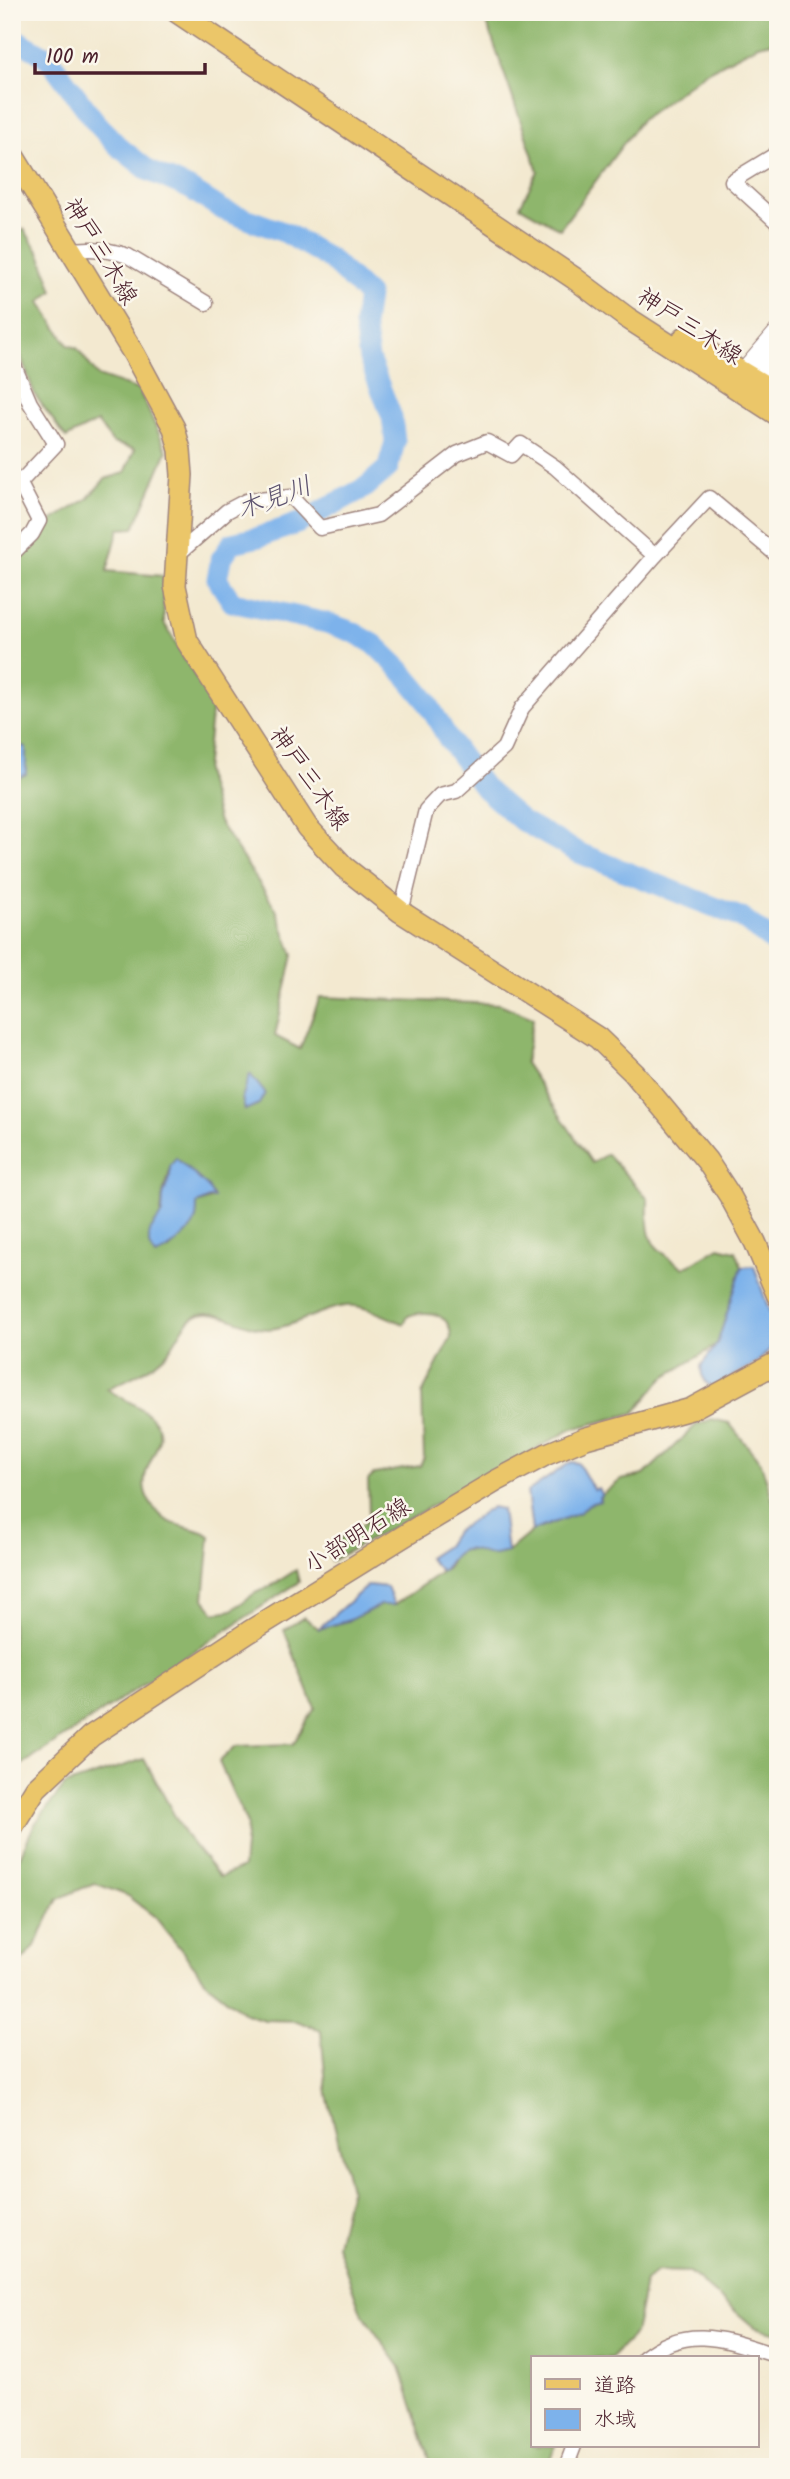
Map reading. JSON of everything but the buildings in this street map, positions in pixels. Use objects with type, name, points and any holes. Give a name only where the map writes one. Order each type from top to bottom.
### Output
[{"type":"main road","name":"神戸三木線","points":[[177,12],[575,278],[626,317],[778,394]]},
{"type":"main road","name":"神戸三木線","points":[[12,155],[156,392],[174,428],[180,450],[182,475],[175,586],[187,641],[307,827],[344,867],[401,912],[598,1038],[634,1073],[707,1161],[730,1196],[755,1242],[778,1296]]},
{"type":"main road","name":"神戸三木線","points":[[746,380],[778,415]]},
{"type":"main road","name":"小部明石線","points":[[12,1827],[36,1788],[91,1736],[249,1632],[496,1480],[586,1438],[691,1409],[778,1362]]},
{"type":"street","points":[[778,153],[732,181],[778,223]]},
{"type":"street","points":[[71,251],[81,249],[115,252],[128,257],[206,303]]},
{"type":"street","points":[[746,380],[778,332]]},
{"type":"street","points":[[746,380],[778,352]]},
{"type":"street","points":[[12,361],[30,403],[56,444],[14,484],[22,488],[39,521],[32,534],[12,554]]},
{"type":"street","points":[[177,555],[227,511],[246,501],[291,497],[320,528],[377,515],[457,454],[487,442],[511,454],[521,444],[555,467],[655,556]]},
{"type":"street","points":[[401,912],[426,810],[440,795],[456,790],[504,748],[522,708],[709,498],[778,556]]},
{"type":"street","points":[[646,2356],[657,2348],[698,2336],[723,2340],[778,2356]]},
{"type":"street","points":[[566,2467],[574,2448]]},
{"type":"green space","points":[[483,12],[778,12],[778,41],[758,45],[704,73],[641,120],[560,229],[520,206],[538,171]]},
{"type":"green space","points":[[24,229],[41,256],[53,291],[40,302],[68,345],[77,348],[98,376],[139,390],[167,451],[134,528],[119,529],[107,571],[163,576],[164,623],[212,705],[205,772],[219,822],[276,909],[293,955],[275,1036],[300,1049],[320,997],[500,1004],[533,1018],[525,1063],[592,1163],[607,1154],[648,1199],[649,1234],[657,1247],[684,1268],[719,1247],[736,1251],[742,1267],[717,1345],[663,1378],[634,1413],[572,1429],[331,1561],[326,1548],[365,1523],[369,1515],[368,1480],[375,1474],[420,1466],[424,1458],[422,1394],[451,1337],[447,1322],[437,1315],[423,1313],[408,1316],[404,1324],[354,1306],[334,1308],[289,1325],[267,1329],[216,1314],[200,1314],[194,1317],[184,1326],[160,1360],[107,1389],[145,1412],[155,1422],[159,1432],[158,1443],[145,1477],[145,1490],[151,1504],[165,1519],[210,1536],[204,1599],[215,1613],[232,1610],[255,1593],[296,1570],[299,1582],[20,1766],[12,1776],[12,775],[19,777],[26,774],[26,747],[12,744],[12,563],[46,524],[87,499],[105,479],[125,473],[135,449],[113,443],[97,422],[66,438],[35,395],[12,332],[22,290],[17,264],[12,256],[12,235]],"holes":[[[170,1167],[213,1198],[197,1204],[191,1226],[168,1250],[158,1222]]]},
{"type":"green space","points":[[712,1419],[729,1423],[761,1463],[778,1517],[778,2333],[754,2327],[689,2272],[656,2271],[645,2283],[635,2334],[613,2356],[531,2356],[531,2448],[555,2448],[546,2467],[432,2467],[400,2367],[361,2312],[337,2245],[350,2189],[327,2095],[321,2031],[297,2021],[264,2020],[246,2014],[210,1986],[155,1917],[126,1895],[94,1883],[58,1899],[34,1948],[12,1971],[12,1874],[34,1825],[65,1785],[144,1759],[185,1835],[220,1877],[243,1867],[247,1824],[219,1762],[236,1746],[293,1744],[315,1708],[284,1630],[304,1617],[319,1629],[350,1620],[380,1605],[394,1605],[448,1567],[455,1555],[462,1550],[493,1555],[507,1552],[532,1531],[579,1513],[589,1504],[600,1501],[599,1497],[621,1480],[644,1475],[696,1425]]},
{"type":"water","points":[[12,744],[26,747],[26,774],[19,777],[12,775]]},
{"type":"water","points":[[250,1074],[265,1093],[259,1104],[245,1110],[242,1098]]},
{"type":"water","points":[[176,1158],[208,1187],[214,1198],[197,1204],[193,1226],[178,1241],[156,1256],[149,1245],[149,1232],[162,1214],[170,1167]]},
{"type":"water","points":[[754,1266],[772,1319],[773,1346],[758,1362],[713,1387],[707,1384],[701,1366],[717,1344],[742,1267]]},
{"type":"water","points":[[571,1462],[578,1463],[594,1490],[598,1488],[602,1496],[599,1497],[600,1501],[589,1504],[579,1513],[532,1531],[527,1492]]},
{"type":"water","points":[[492,1507],[502,1509],[507,1552],[491,1555],[465,1550],[455,1555],[441,1571],[428,1558],[446,1546],[455,1532]]},
{"type":"water","points":[[368,1585],[387,1587],[394,1605],[380,1605],[350,1620],[318,1629]]},
{"type":"waterway","name":"木見川","points":[[12,37],[45,56],[98,125],[119,147],[149,171],[190,189],[223,210],[286,233],[331,260],[368,295],[364,325],[369,359],[392,417],[395,442],[388,468],[366,487],[299,523],[232,543],[221,559],[217,579],[232,602],[327,623],[353,632],[374,644],[426,700],[449,740],[485,789],[522,821],[579,853],[742,918],[778,945]]}]
